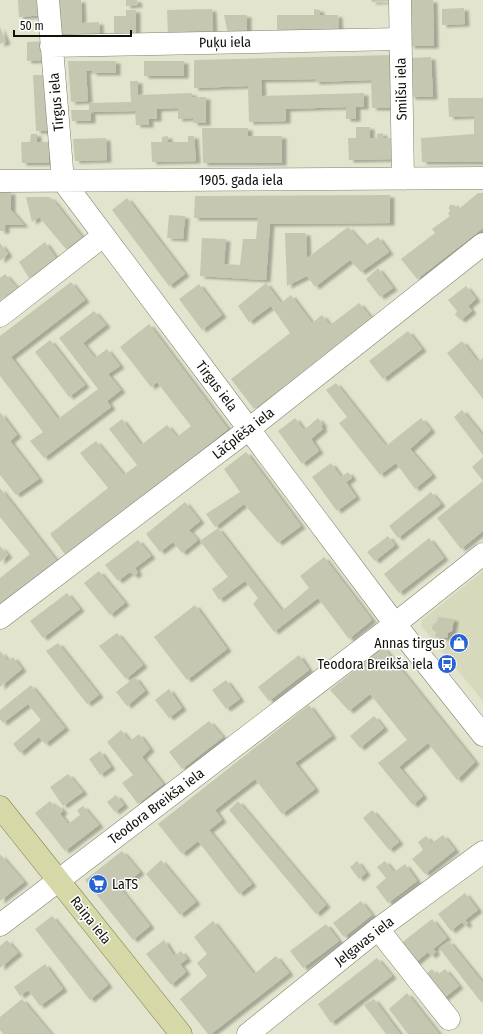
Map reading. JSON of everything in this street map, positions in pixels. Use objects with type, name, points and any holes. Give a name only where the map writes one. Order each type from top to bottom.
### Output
[{"type":"main road","name":"Raiņa iela","points":[[0,807],[182,1034]]},
{"type":"street","name":"Tirgus iela","points":[[48,0],[62,181],[395,624],[483,735]]},
{"type":"street","name":"Smilšu iela","points":[[400,0],[403,178]]},
{"type":"street","name":"Puķu iela","points":[[51,46],[400,39]]},
{"type":"street","name":"1905. gada iela","points":[[0,181],[483,178]]},
{"type":"street","points":[[0,316],[103,236]]},
{"type":"street","name":"Lāčplēša iela","points":[[0,618],[249,429],[483,244]]},
{"type":"street","name":"Teodora Breikša iela","points":[[0,925],[395,624],[483,554]]},
{"type":"street","name":"Jelgavas iela","points":[[248,1034],[378,929],[483,852]]},
{"type":"street","points":[[378,929],[449,1020]]},
{"type":"shaded area","name":"Annas tirgus","points":[[483,571],[483,701],[421,626],[422,620]]},
{"type":"building","points":[[18,0],[44,0],[45,15],[19,17]]},
{"type":"building","points":[[59,0],[81,0],[82,23],[99,22],[100,43],[61,43]]},
{"type":"building","points":[[126,0],[137,0],[138,5],[126,6]]},
{"type":"building","points":[[371,0],[390,0],[390,1],[372,2]]},
{"type":"building","points":[[408,0],[433,0],[434,46],[410,46]]},
{"type":"building","points":[[464,8],[465,24],[442,25],[442,9]]},
{"type":"building","points":[[212,9],[213,35],[168,36],[167,10]]},
{"type":"building","points":[[314,9],[320,10],[320,15],[338,15],[339,35],[277,35],[277,15],[314,15]]},
{"type":"building","points":[[126,10],[136,10],[136,38],[114,38],[114,16],[126,16]]},
{"type":"building","points":[[224,15],[247,15],[247,35],[228,35]]},
{"type":"building","points":[[0,27],[6,42],[0,44]]},
{"type":"building","points":[[43,41],[44,60],[27,61],[27,42]]},
{"type":"building","points":[[392,55],[394,108],[372,108],[371,80],[315,82],[315,79],[261,80],[262,96],[364,93],[364,107],[356,107],[356,119],[346,119],[346,107],[286,109],[286,121],[249,122],[248,86],[194,88],[194,60]]},
{"type":"building","points":[[431,57],[433,97],[411,97],[410,58]]},
{"type":"building","points":[[68,61],[116,61],[116,73],[92,73],[92,70],[86,71],[88,101],[71,102]]},
{"type":"building","points":[[144,61],[184,61],[184,76],[144,76]]},
{"type":"building","points":[[33,75],[47,75],[51,131],[36,131]]},
{"type":"building","points":[[130,81],[138,81],[138,95],[192,93],[192,97],[206,97],[206,123],[193,123],[193,118],[178,119],[178,108],[157,109],[157,119],[149,119],[149,125],[136,125],[135,111],[91,112],[91,121],[72,121],[71,110],[89,110],[89,103],[131,102]]},
{"type":"building","points":[[448,98],[483,98],[483,162],[422,162],[421,138],[474,134],[474,116],[449,117]]},
{"type":"building","points":[[356,127],[370,127],[370,138],[377,138],[377,134],[383,133],[383,138],[394,138],[394,159],[349,160],[348,138],[356,138]]},
{"type":"building","points":[[202,128],[248,128],[248,136],[282,136],[282,163],[203,163]]},
{"type":"building","points":[[31,134],[37,134],[37,142],[49,142],[49,163],[22,163],[21,142],[30,142]]},
{"type":"building","points":[[168,136],[168,142],[188,142],[188,136],[194,136],[196,161],[152,162],[151,142],[162,142],[162,137]]},
{"type":"building","points":[[106,138],[107,160],[75,161],[73,139]]},
{"type":"building","points":[[0,192],[11,192],[11,210],[24,225],[5,225],[5,231],[0,231]]},
{"type":"building","points":[[478,193],[483,193],[483,228],[417,279],[401,259],[435,233],[432,229],[450,216],[448,214],[450,211],[450,205],[454,205],[456,207],[458,205],[460,208]]},
{"type":"building","points":[[390,195],[390,223],[270,224],[266,280],[200,276],[202,238],[226,239],[224,264],[240,265],[243,239],[256,239],[258,218],[194,218],[195,196]]},
{"type":"building","points":[[26,197],[49,197],[82,237],[66,249],[39,217],[32,222]]},
{"type":"building","points":[[127,198],[185,274],[169,286],[112,210]]},
{"type":"building","points":[[169,215],[185,216],[183,239],[167,238]]},
{"type":"building","points":[[348,227],[365,246],[378,237],[389,252],[361,272],[350,260],[315,287],[307,276],[287,286],[285,233],[306,233],[307,258]]},
{"type":"building","points":[[45,242],[56,258],[29,278],[19,262]]},
{"type":"building","points":[[0,243],[8,254],[0,261]]},
{"type":"building","points":[[378,268],[393,288],[380,297],[366,279]]},
{"type":"building","points":[[5,274],[17,288],[0,301],[0,278]]},
{"type":"building","points":[[71,282],[85,300],[11,357],[58,419],[98,389],[59,338],[94,311],[106,325],[83,343],[95,358],[107,349],[120,366],[108,374],[121,390],[107,401],[111,407],[44,458],[30,441],[43,432],[0,376],[0,336]]},
{"type":"building","points":[[266,283],[281,303],[291,295],[312,323],[322,315],[330,325],[359,303],[372,319],[254,409],[231,379],[290,333],[271,306],[249,322],[238,306]]},
{"type":"building","points":[[199,284],[222,315],[202,330],[179,299]]},
{"type":"building","points":[[466,286],[476,299],[468,306],[472,311],[461,320],[455,315],[457,311],[448,300]]},
{"type":"building","points":[[149,324],[228,429],[67,557],[50,534],[108,488],[80,453],[96,441],[124,475],[137,465],[109,429],[122,419],[141,445],[167,425],[177,437],[191,426],[157,382],[151,387],[120,347]]},
{"type":"building","points":[[408,331],[422,349],[383,379],[369,361]]},
{"type":"building","points":[[50,340],[85,385],[69,397],[35,352]]},
{"type":"building","points":[[462,341],[478,362],[483,358],[483,399],[447,353]]},
{"type":"building","points":[[336,383],[386,446],[421,418],[431,430],[410,449],[432,475],[415,489],[396,463],[380,475],[339,423],[347,417],[326,390]]},
{"type":"building","points":[[462,410],[483,436],[483,455],[454,417]]},
{"type":"building","points":[[0,412],[17,435],[10,441],[39,479],[16,495],[0,475]]},
{"type":"building","points":[[295,418],[304,430],[318,418],[323,425],[321,426],[323,429],[311,439],[319,451],[302,464],[278,431]]},
{"type":"building","points":[[246,452],[301,526],[278,543],[244,504],[215,527],[206,514],[240,492],[224,469]]},
{"type":"building","points":[[483,457],[483,481],[472,467]]},
{"type":"building","points":[[331,463],[341,477],[348,472],[352,478],[346,482],[356,497],[337,511],[312,477]]},
{"type":"building","points":[[483,481],[483,531],[461,549],[437,518]]},
{"type":"building","points":[[0,488],[59,564],[0,610],[0,578],[30,554],[0,517]]},
{"type":"building","points":[[431,492],[441,504],[398,538],[389,526]]},
{"type":"building","points":[[185,502],[200,521],[189,530],[198,540],[182,553],[173,542],[160,552],[146,534]]},
{"type":"building","points":[[218,528],[282,611],[309,588],[300,576],[324,557],[372,620],[349,639],[318,598],[274,632],[253,604],[258,598],[245,581],[219,600],[212,589],[228,577],[200,541]]},
{"type":"building","points":[[388,536],[395,545],[375,561],[367,552]]},
{"type":"building","points":[[429,538],[444,558],[399,593],[384,574]]},
{"type":"building","points":[[138,540],[151,556],[135,568],[138,573],[134,576],[130,572],[118,581],[105,565]]},
{"type":"building","points":[[0,546],[8,555],[0,562]]},
{"type":"building","points":[[99,571],[125,603],[110,615],[84,583]]},
{"type":"building","points":[[67,593],[80,609],[43,638],[30,621]]},
{"type":"building","points":[[195,605],[227,649],[187,680],[154,637]]},
{"type":"building","points":[[438,617],[454,619],[452,631],[448,633],[447,638],[435,637],[436,632],[432,629],[433,624],[437,622]]},
{"type":"building","points":[[117,633],[143,665],[126,679],[99,646]]},
{"type":"building","points":[[58,643],[99,695],[87,704],[46,651]]},
{"type":"building","points":[[383,647],[475,762],[457,780],[428,743],[399,767],[423,796],[413,805],[378,763],[407,740],[370,694],[349,711],[330,690]]},
{"type":"building","points":[[0,651],[8,661],[13,657],[22,669],[0,687]]},
{"type":"building","points":[[299,655],[309,670],[269,701],[258,687]]},
{"type":"building","points":[[135,677],[145,691],[127,706],[116,692]]},
{"type":"building","points":[[226,680],[240,699],[226,709],[212,690]]},
{"type":"building","points":[[31,685],[65,728],[45,744],[39,737],[20,753],[13,744],[41,720],[28,704],[3,723],[0,719],[0,710]]},
{"type":"building","points":[[169,689],[182,708],[169,718],[155,700]]},
{"type":"building","points":[[309,705],[332,736],[295,763],[315,789],[282,814],[255,779],[215,810],[222,820],[209,830],[252,884],[239,894],[198,841],[182,854],[158,824]]},
{"type":"building","points":[[374,716],[384,728],[360,748],[350,736]]},
{"type":"building","points":[[209,721],[223,737],[182,769],[169,752]]},
{"type":"building","points":[[121,730],[130,741],[139,734],[150,749],[142,757],[163,784],[138,804],[122,783],[133,775],[107,742]]},
{"type":"building","points":[[100,751],[111,767],[100,775],[89,759]]},
{"type":"building","points":[[68,774],[83,792],[63,806],[50,787]]},
{"type":"building","points":[[116,795],[124,805],[115,812],[107,802]]},
{"type":"building","points":[[50,801],[55,807],[58,805],[63,811],[60,814],[68,824],[80,815],[77,810],[83,806],[99,825],[65,851],[35,813]]},
{"type":"building","points":[[238,801],[326,905],[316,914],[229,810]]},
{"type":"building","points":[[372,810],[399,842],[389,850],[363,818]]},
{"type":"building","points":[[443,835],[455,850],[425,874],[412,859],[423,850],[418,842],[426,836],[432,843]]},
{"type":"building","points":[[122,851],[140,872],[120,888],[150,926],[133,940],[85,880]]},
{"type":"building","points":[[0,854],[24,882],[0,901]]},
{"type":"building","points":[[161,860],[196,902],[180,915],[146,874]]},
{"type":"building","points":[[357,861],[366,873],[359,879],[350,867]]},
{"type":"building","points":[[385,861],[394,872],[405,864],[417,881],[388,903],[376,887],[386,878],[377,867]]},
{"type":"building","points":[[465,893],[478,910],[465,920],[468,923],[465,926],[462,922],[451,931],[438,914]]},
{"type":"building","points":[[361,901],[372,915],[344,937],[333,923]]},
{"type":"building","points":[[52,916],[108,985],[90,1000],[35,929]]},
{"type":"building","points":[[432,919],[447,938],[433,949],[436,952],[431,956],[428,952],[415,963],[400,944]]},
{"type":"building","points":[[213,921],[254,974],[276,956],[289,973],[211,1034],[208,1034],[180,999],[207,976],[197,963],[207,954],[194,937]]},
{"type":"building","points":[[326,924],[339,941],[303,968],[290,951]]},
{"type":"building","points":[[7,940],[18,953],[0,968],[0,946]]},
{"type":"building","points":[[164,940],[174,956],[181,951],[187,959],[180,964],[186,972],[171,985],[146,954]]},
{"type":"building","points":[[449,941],[483,983],[483,1000],[481,1002],[439,948]]},
{"type":"building","points":[[377,958],[392,976],[331,1023],[318,1004]]},
{"type":"building","points":[[45,964],[63,989],[40,1006],[28,990],[20,996],[14,987]]},
{"type":"building","points":[[432,969],[437,975],[445,969],[459,986],[443,999],[425,975]]},
{"type":"building","points":[[407,993],[439,1034],[408,1034],[389,1009]]},
{"type":"building","points":[[22,999],[51,1034],[3,1034],[0,1030],[0,1017]]},
{"type":"building","points":[[374,999],[400,1034],[386,1034],[364,1005]]},
{"type":"place","name":"Annas tirgus","points":[[459,643]]},
{"type":"place","name":"Teodora Breikša iela","points":[[447,664]]},
{"type":"place","name":"LaTS","points":[[98,884]]}]
